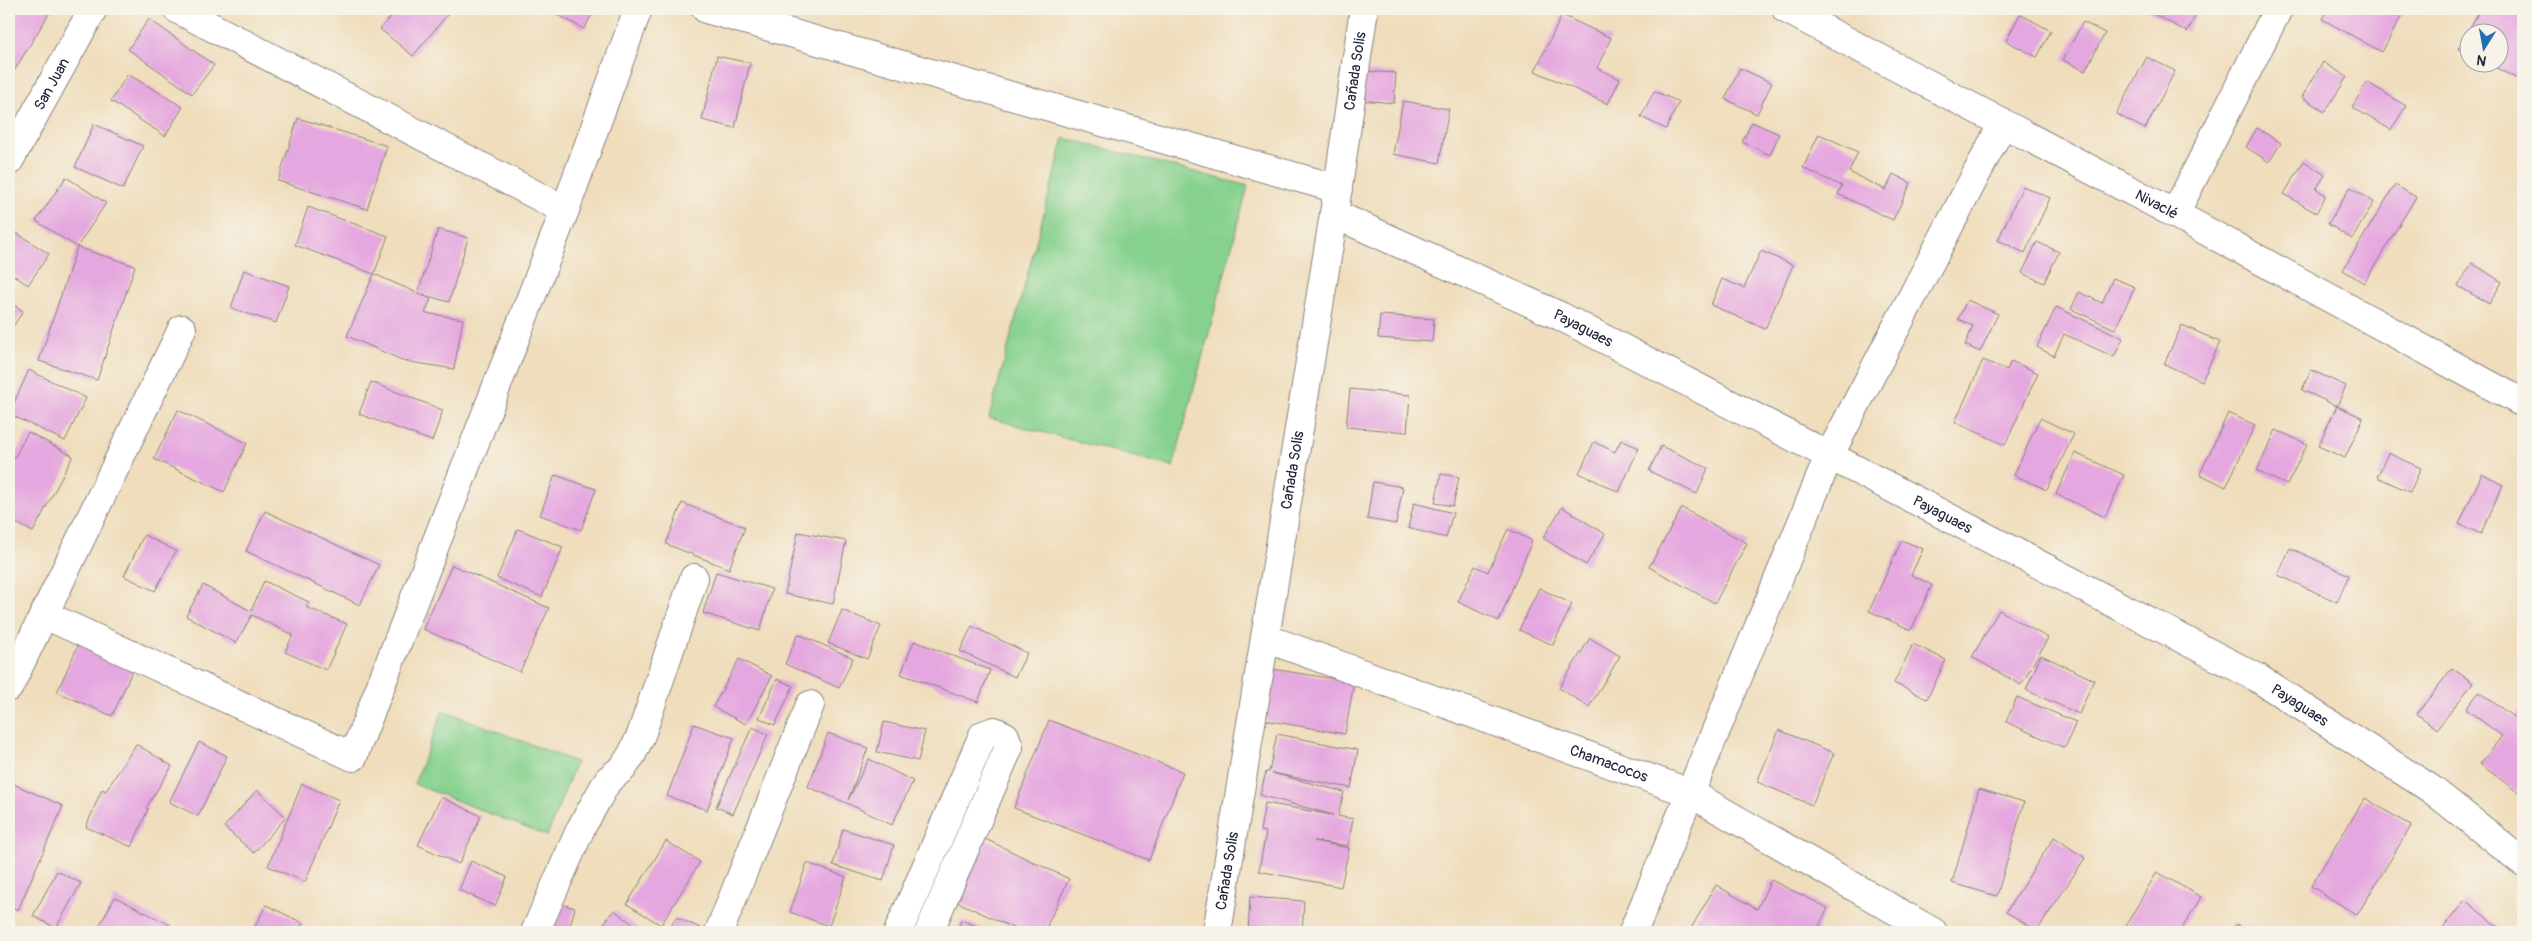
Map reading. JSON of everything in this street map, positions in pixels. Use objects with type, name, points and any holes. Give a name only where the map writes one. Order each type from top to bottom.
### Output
[{"type":"street","name":"San Juan","points":[[9,161],[93,9]]},
{"type":"street","points":[[177,9],[565,210]]},
{"type":"street","points":[[45,615],[353,757],[565,210],[638,9]]},
{"type":"street","name":"Payaguaes","points":[[706,9],[1336,201],[2256,676],[2431,789],[2523,862]]},
{"type":"street","name":"Cañada Solis","points":[[1217,932],[1336,201],[1364,9]]},
{"type":"street","name":"Nivaclé","points":[[1786,9],[2175,214],[2523,403]]},
{"type":"street","points":[[2175,214],[2278,9]]},
{"type":"street","points":[[1633,932],[1829,456],[2003,123]]},
{"type":"street","points":[[9,687],[182,329]]},
{"type":"street","points":[[536,932],[590,811],[608,780],[623,768],[641,735],[694,578]]},
{"type":"street","name":"Chamacocos","points":[[1266,638],[1690,793],[1933,932]]},
{"type":"street","points":[[719,932],[810,705]]},
{"type":"street","points":[[898,932],[983,735],[994,731],[1005,736],[1009,747],[928,932]]},
{"type":"green space","points":[[1064,138],[1248,186],[1173,467],[989,418]]},
{"type":"green space","points":[[443,710],[576,762],[547,836],[414,784]]},
{"type":"building","points":[[9,9],[52,9],[9,79]]},
{"type":"building","points":[[398,9],[452,9],[413,56],[380,29]]},
{"type":"building","points":[[547,9],[595,9],[584,29]]},
{"type":"building","points":[[2144,9],[2199,9],[2187,32]]},
{"type":"building","points":[[2328,9],[2399,9],[2404,11],[2382,52],[2322,19]]},
{"type":"building","points":[[2480,9],[2508,9],[2523,16],[2523,82],[2504,72],[2510,72],[2510,22],[2473,22]]},
{"type":"building","points":[[2020,14],[2051,31],[2037,57],[2006,41]]},
{"type":"building","points":[[1562,15],[1611,38],[1597,68],[1620,79],[1608,104],[1535,71]]},
{"type":"building","points":[[149,19],[214,65],[192,94],[128,49]]},
{"type":"building","points":[[2083,22],[2105,33],[2085,71],[2063,60]]},
{"type":"building","points":[[717,56],[750,63],[735,128],[702,120]]},
{"type":"building","points":[[2147,57],[2175,71],[2145,129],[2116,114]]},
{"type":"building","points":[[2323,62],[2347,77],[2325,112],[2302,97]]},
{"type":"building","points":[[1740,68],[1772,83],[1757,114],[1725,99]]},
{"type":"building","points":[[1363,71],[1396,73],[1394,103],[1360,100]]},
{"type":"building","points":[[128,74],[183,107],[165,136],[111,101]]},
{"type":"building","points":[[2367,82],[2406,106],[2391,130],[2352,107]]},
{"type":"building","points":[[1654,91],[1679,102],[1666,129],[1641,117]]},
{"type":"building","points":[[1403,101],[1449,109],[1439,163],[1393,154]]},
{"type":"building","points":[[298,118],[387,146],[367,209],[278,181]]},
{"type":"building","points":[[1752,122],[1779,134],[1770,155],[1742,142]]},
{"type":"building","points":[[94,124],[143,146],[123,189],[75,167]]},
{"type":"building","points":[[2257,128],[2281,143],[2269,162],[2246,147]]},
{"type":"building","points":[[1819,134],[1858,152],[1849,172],[1886,190],[1893,174],[1911,183],[1893,220],[1838,194],[1842,186],[1803,168]]},
{"type":"building","points":[[2304,161],[2325,175],[2316,189],[2326,195],[2316,213],[2284,194]]},
{"type":"building","points":[[66,177],[106,203],[77,247],[36,221]]},
{"type":"building","points":[[2395,185],[2416,197],[2364,283],[2343,270]]},
{"type":"building","points":[[2023,186],[2050,198],[2025,253],[1998,240]]},
{"type":"building","points":[[2350,187],[2374,202],[2352,239],[2328,224]]},
{"type":"building","points":[[308,207],[388,236],[374,274],[295,245]]},
{"type":"building","points":[[9,228],[49,254],[28,285],[9,272]]},
{"type":"building","points":[[438,229],[468,238],[449,302],[418,293]]},
{"type":"building","points":[[2037,242],[2059,252],[2044,283],[2022,273]]},
{"type":"building","points":[[77,247],[135,266],[97,380],[39,361]]},
{"type":"building","points":[[1761,251],[1793,265],[1765,329],[1711,305],[1722,279],[1744,288]]},
{"type":"building","points":[[2472,263],[2502,282],[2489,304],[2458,286]]},
{"type":"building","points":[[244,270],[289,286],[276,323],[231,308]]},
{"type":"building","points":[[374,274],[431,299],[425,313],[463,319],[454,369],[404,361],[347,336]]},
{"type":"building","points":[[2113,278],[2135,287],[2115,329],[2071,309],[2079,292],[2102,303]]},
{"type":"building","points":[[1967,300],[1998,314],[1980,352],[1965,345],[1973,326],[1958,319]]},
{"type":"building","points":[[9,302],[23,311],[9,333]]},
{"type":"building","points":[[2056,307],[2123,338],[2114,357],[2064,334],[2054,356],[2037,347]]},
{"type":"building","points":[[1380,315],[1434,319],[1432,342],[1378,338]]},
{"type":"building","points":[[2182,325],[2220,342],[2202,381],[2164,364]]},
{"type":"building","points":[[1983,360],[2007,370],[2011,361],[2038,373],[2005,445],[1955,422]]},
{"type":"building","points":[[29,370],[86,398],[65,441],[9,414]]},
{"type":"building","points":[[2311,370],[2346,386],[2337,406],[2302,390]]},
{"type":"building","points":[[371,382],[443,410],[432,441],[359,414]]},
{"type":"building","points":[[1350,389],[1410,395],[1407,432],[1346,427]]},
{"type":"building","points":[[2337,406],[2363,418],[2345,458],[2318,446]]},
{"type":"building","points":[[178,410],[247,443],[224,492],[154,459]]},
{"type":"building","points":[[2228,413],[2255,425],[2226,487],[2200,474]]},
{"type":"building","points":[[2040,418],[2074,434],[2047,490],[2014,475]]},
{"type":"building","points":[[2276,430],[2307,444],[2287,485],[2257,471]]},
{"type":"building","points":[[28,432],[73,456],[33,532],[9,519],[9,468]]},
{"type":"building","points":[[1621,440],[1639,448],[1619,492],[1579,473],[1594,442],[1615,452]]},
{"type":"building","points":[[1661,446],[1708,468],[1697,494],[1649,471]]},
{"type":"building","points":[[2075,453],[2124,475],[2105,517],[2056,494]]},
{"type":"building","points":[[2388,453],[2421,468],[2410,492],[2377,477]]},
{"type":"building","points":[[1441,474],[1459,477],[1453,506],[1435,503]]},
{"type":"building","points":[[2482,474],[2503,485],[2481,534],[2459,524]]},
{"type":"building","points":[[555,475],[596,489],[581,530],[540,515]]},
{"type":"building","points":[[1373,482],[1403,487],[1396,524],[1367,519]]},
{"type":"building","points":[[682,503],[745,527],[729,569],[666,544]]},
{"type":"building","points":[[1414,503],[1453,513],[1446,538],[1408,528]]},
{"type":"building","points":[[1562,507],[1605,534],[1586,565],[1543,538]]},
{"type":"building","points":[[1682,508],[1747,543],[1715,603],[1649,567]]},
{"type":"building","points":[[265,511],[379,565],[360,605],[246,551]]},
{"type":"building","points":[[518,529],[563,547],[542,597],[497,578]]},
{"type":"building","points":[[1508,529],[1532,541],[1499,621],[1458,602],[1475,566],[1488,572]]},
{"type":"building","points":[[798,532],[846,541],[833,604],[785,594]]},
{"type":"building","points":[[144,535],[176,551],[155,591],[124,576]]},
{"type":"building","points":[[1902,540],[1923,549],[1911,575],[1932,585],[1911,630],[1869,611]]},
{"type":"building","points":[[2290,548],[2349,575],[2337,602],[2278,575]]},
{"type":"building","points":[[452,565],[549,608],[520,672],[423,629]]},
{"type":"building","points":[[716,572],[772,589],[760,631],[703,613]]},
{"type":"building","points":[[264,581],[309,602],[306,607],[347,624],[326,670],[285,652],[293,635],[252,615],[236,643],[186,616],[203,585],[251,611]]},
{"type":"building","points":[[1539,588],[1572,604],[1553,645],[1519,630]]},
{"type":"building","points":[[842,610],[881,626],[867,659],[828,643]]},
{"type":"building","points":[[1999,610],[2048,638],[2021,685],[1972,657]]},
{"type":"building","points":[[972,626],[1027,653],[1015,677],[960,651]]},
{"type":"building","points":[[798,634],[853,658],[839,688],[785,664]]},
{"type":"building","points":[[1590,638],[1620,656],[1589,707],[1559,688]]},
{"type":"building","points":[[80,641],[135,665],[112,716],[57,692]]},
{"type":"building","points":[[914,641],[990,670],[978,702],[901,674]]},
{"type":"building","points":[[1913,644],[1946,660],[1927,699],[1894,683]]},
{"type":"building","points":[[2041,655],[2094,680],[2079,714],[2026,690]]},
{"type":"building","points":[[739,659],[772,676],[746,724],[713,707]]},
{"type":"building","points":[[2452,668],[2473,683],[2437,729],[2417,714]]},
{"type":"building","points":[[1272,669],[1354,682],[1345,734],[1264,720]]},
{"type":"building","points":[[777,679],[793,686],[775,725],[759,718]]},
{"type":"building","points":[[2479,692],[2515,718],[2523,706],[2523,796],[2480,764],[2502,736],[2466,709]]},
{"type":"building","points":[[2017,697],[2076,722],[2065,748],[2006,722]]},
{"type":"building","points":[[1049,720],[1183,772],[1149,860],[1014,808]]},
{"type":"building","points":[[884,722],[925,731],[918,761],[877,752]]},
{"type":"building","points":[[694,724],[734,738],[707,810],[667,796]]},
{"type":"building","points":[[752,727],[768,734],[733,814],[716,807]]},
{"type":"building","points":[[1779,730],[1834,753],[1812,805],[1757,782]]},
{"type":"building","points":[[828,733],[868,748],[848,800],[869,759],[913,781],[892,825],[808,787]]},
{"type":"building","points":[[1277,734],[1358,750],[1351,788],[1272,773],[1344,792],[1338,816],[1353,819],[1348,846],[1314,841],[1349,848],[1341,887],[1259,871],[1266,832],[1260,831],[1265,803],[1333,815],[1260,795],[1266,772],[1269,772]]},
{"type":"building","points":[[199,742],[227,756],[198,816],[169,802]]},
{"type":"building","points":[[136,744],[172,766],[146,808],[148,809],[132,847],[86,827],[102,789],[106,791]]},
{"type":"building","points":[[9,782],[63,806],[18,910],[9,906]]},
{"type":"building","points":[[302,784],[339,800],[305,882],[268,866]]},
{"type":"building","points":[[1979,789],[2024,802],[1997,896],[1952,883]]},
{"type":"building","points":[[257,790],[286,817],[254,853],[224,827]]},
{"type":"building","points":[[441,797],[481,816],[459,864],[418,845]]},
{"type":"building","points":[[2365,798],[2411,826],[2357,915],[2311,886]]},
{"type":"building","points":[[843,829],[894,845],[883,881],[833,865]]},
{"type":"building","points":[[977,835],[1069,879],[1044,932],[1022,932],[947,897]]},
{"type":"building","points":[[2054,837],[2085,858],[2037,931],[2006,912]]},
{"type":"building","points":[[666,841],[700,862],[661,925],[627,904]]},
{"type":"building","points":[[471,861],[507,877],[495,906],[459,890]]},
{"type":"building","points":[[807,863],[846,877],[829,926],[790,912]]},
{"type":"building","points":[[57,871],[81,883],[56,928],[33,916]]},
{"type":"building","points":[[2157,872],[2201,897],[2180,932],[2122,932]]},
{"type":"building","points":[[1771,880],[1828,908],[1816,932],[1689,932],[1716,885],[1757,909]]},
{"type":"building","points":[[115,897],[172,926],[169,932],[96,932]]},
{"type":"building","points":[[1250,897],[1304,901],[1302,932],[1248,932]]},
{"type":"building","points":[[2465,900],[2499,928],[2495,932],[2440,932]]},
{"type":"building","points":[[554,902],[575,908],[568,932],[544,932]]},
{"type":"building","points":[[266,905],[303,923],[299,932],[252,932]]},
{"type":"building","points":[[614,910],[639,929],[636,932],[597,932]]},
{"type":"building","points":[[676,917],[700,928],[698,932],[668,932]]},
{"type":"building","points":[[961,920],[992,932],[957,932]]},
{"type":"building","points":[[2236,924],[2247,932],[2229,932]]}]
